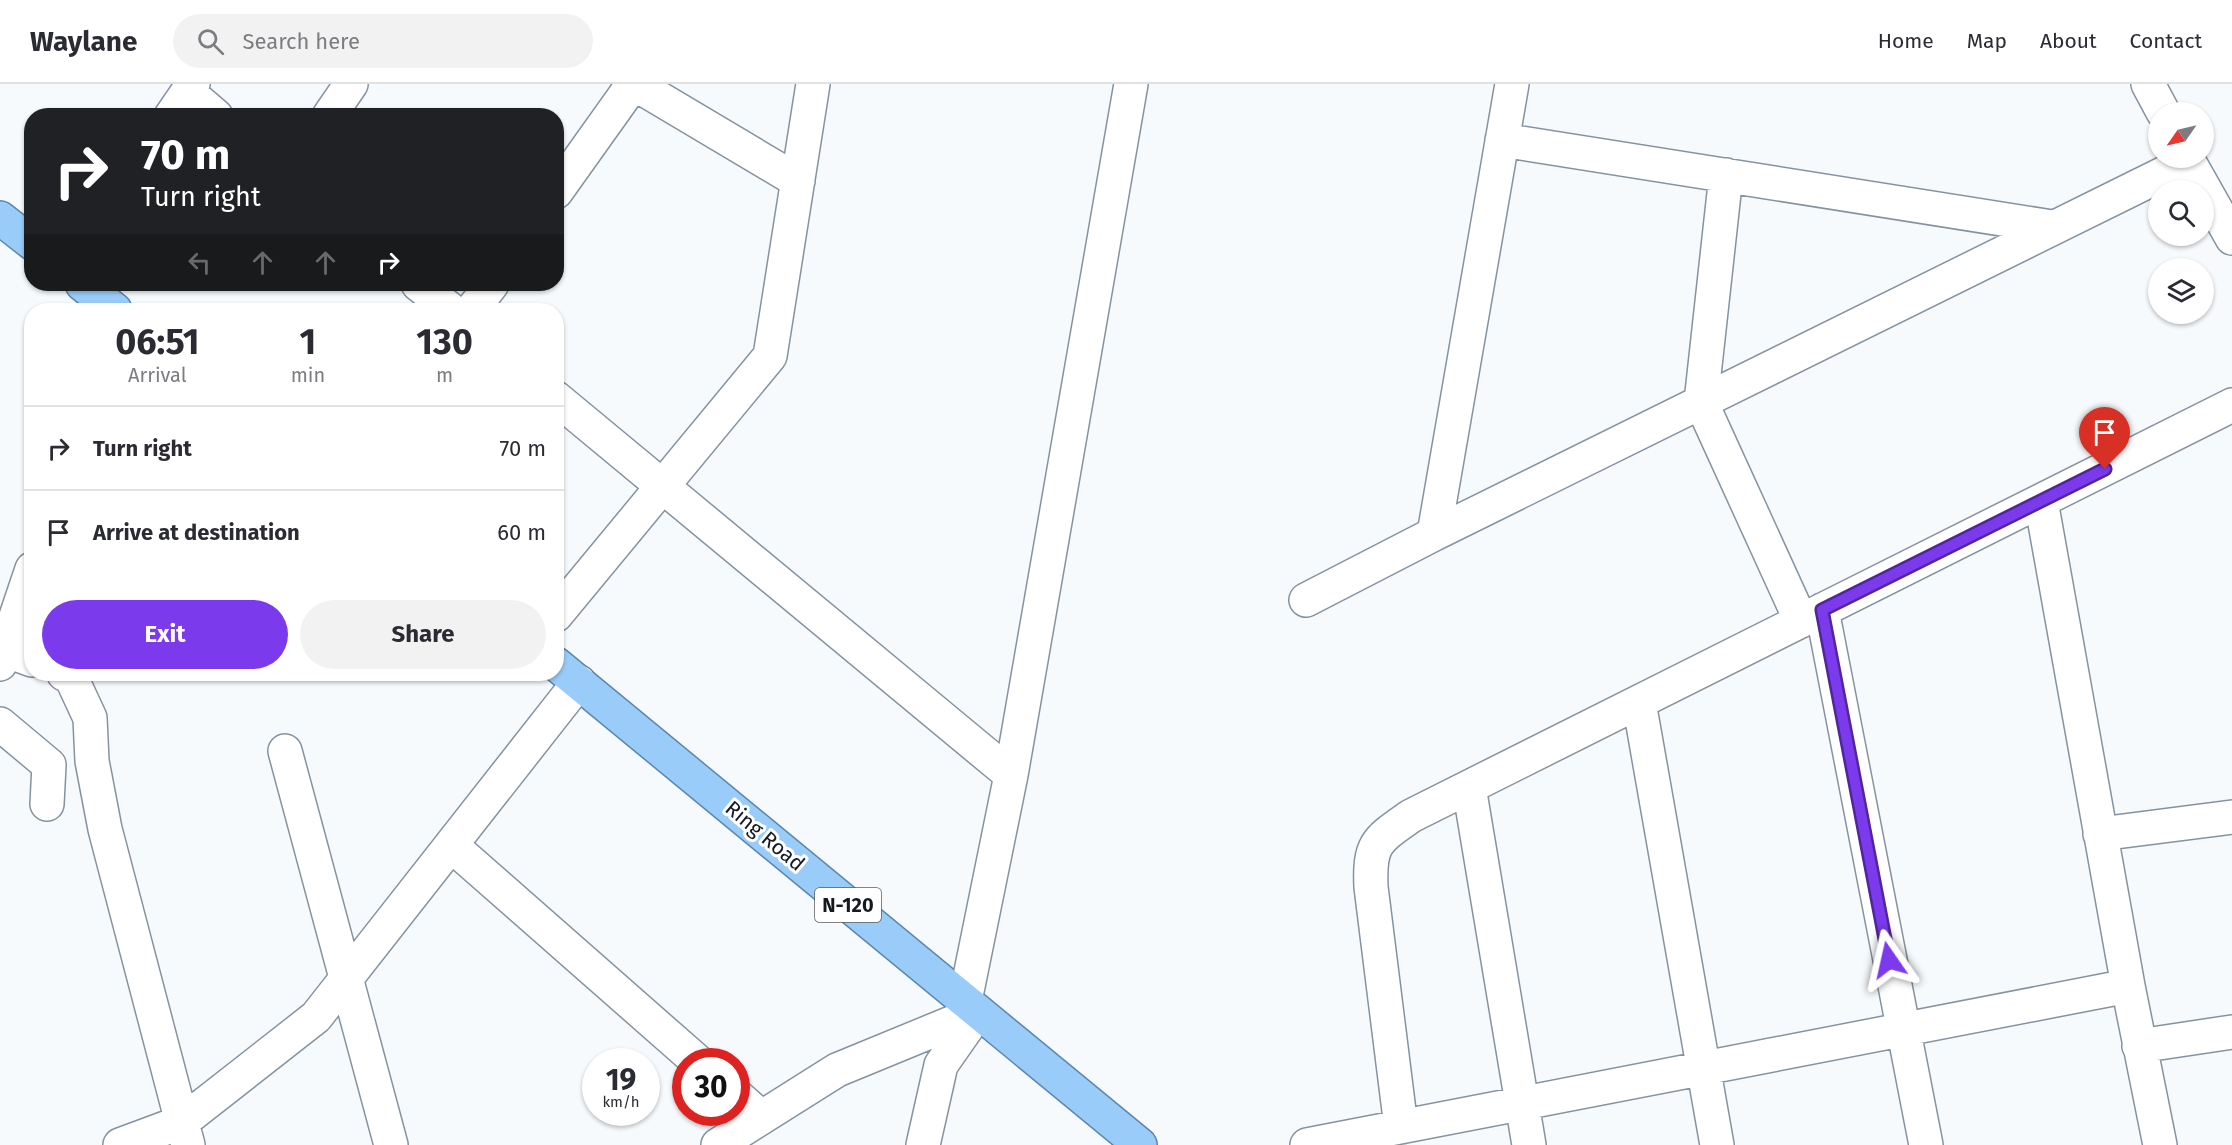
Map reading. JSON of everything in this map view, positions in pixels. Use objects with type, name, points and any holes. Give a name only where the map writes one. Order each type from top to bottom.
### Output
[{"type":"highway","points":[[0,218],[24,237]]},
{"type":"highway","points":[[84,294],[101,303]]},
{"type":"highway","name":"Ring Road","points":[[568,673],[1140,1145]]},
{"type":"street","points":[[334,108],[351,84]]},
{"type":"street","points":[[564,181],[634,84],[798,181]]},
{"type":"street","points":[[564,605],[770,356],[813,84]]},
{"type":"street","points":[[923,1145],[941,1065],[971,1006],[1131,84]]},
{"type":"street","points":[[1434,534],[1512,84]]},
{"type":"street","points":[[2148,84],[2158,102]]},
{"type":"street","points":[[184,97],[203,108]]},
{"type":"street","points":[[1502,140],[2052,227]]},
{"type":"street","points":[[1306,600],[2170,168]]},
{"type":"street","points":[[2193,168],[2232,238]]},
{"type":"street","points":[[1726,175],[1701,402],[1811,616],[1903,1030],[1926,1145]]},
{"type":"street","points":[[427,291],[442,303]]},
{"type":"street","points":[[477,303],[487,291]]},
{"type":"street","points":[[564,405],[1011,775]]},
{"type":"street","points":[[1401,1127],[1370,859],[1380,838],[1411,816],[2232,405]]},
{"type":"street","points":[[2041,501],[2139,1046],[2160,1145]]},
{"type":"street","points":[[12,658],[24,604]]},
{"type":"street","points":[[73,681],[90,718],[92,760],[105,829],[185,1134]]},
{"type":"street","points":[[120,1145],[185,1134],[316,1017],[451,845],[563,681]]},
{"type":"street","points":[[1639,702],[1717,1145]]},
{"type":"street","points":[[0,724],[49,765],[47,804]]},
{"type":"street","points":[[285,751],[391,1145]]},
{"type":"street","points":[[1469,787],[1529,1145]]},
{"type":"street","points":[[2100,834],[2232,817]]},
{"type":"street","points":[[451,845],[682,1048]]},
{"type":"street","points":[[1307,1145],[2128,986]]},
{"type":"street","points":[[718,1145],[837,1070],[971,1006]]},
{"type":"street","points":[[2139,1046],[2232,1032]]},
{"type":"street","points":[[750,1107],[761,1117]]},
{"type":"route","points":[[1889,960],[1822,610],[2105,469]]}]
